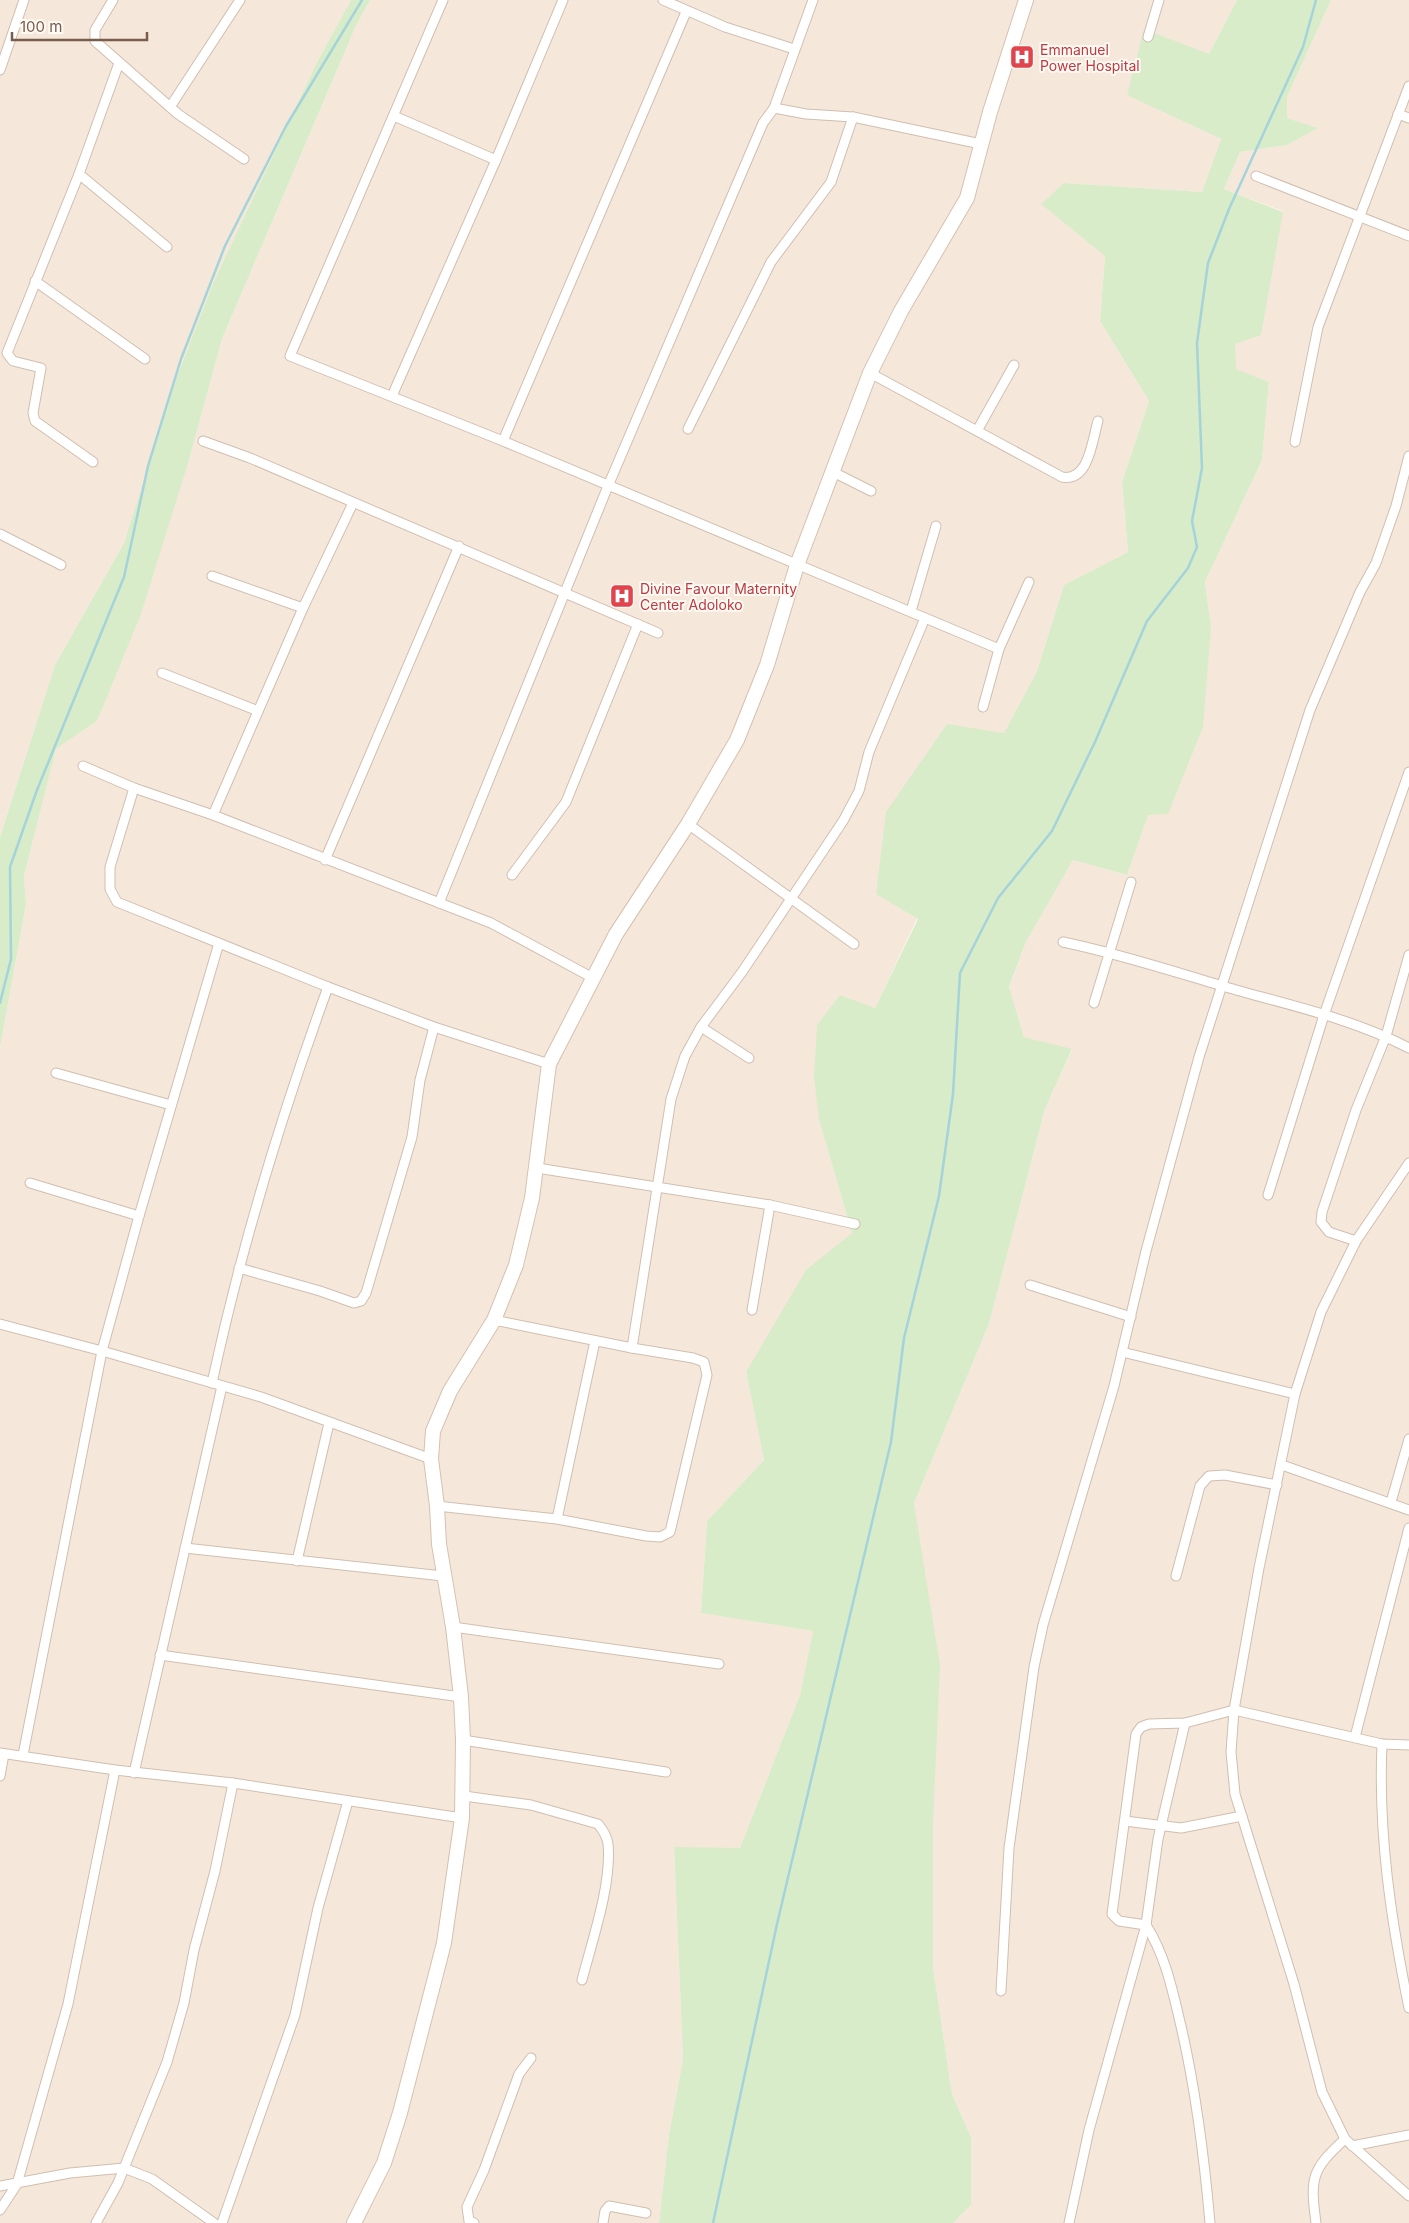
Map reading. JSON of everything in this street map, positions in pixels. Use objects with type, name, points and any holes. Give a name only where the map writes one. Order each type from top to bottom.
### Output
[{"type":"street","points":[[0,70],[24,0]]},
{"type":"street","points":[[114,0],[94,36],[95,41],[170,107],[244,160]]},
{"type":"street","points":[[170,107],[240,0]]},
{"type":"street","points":[[442,0],[290,356],[503,441],[999,649]]},
{"type":"street","points":[[392,396],[496,160],[563,0]]},
{"type":"street","points":[[663,0],[686,12],[794,50]]},
{"type":"street","points":[[439,903],[608,486],[763,122],[774,108],[813,0]]},
{"type":"street","points":[[354,2223],[384,2163],[423,2025],[444,1943],[462,1818],[464,1740],[461,1697],[454,1627],[443,1576],[431,1459],[433,1431],[450,1392],[483,1342],[494,1320],[516,1264],[537,1168],[549,1064],[616,934],[688,824],[737,740],[767,665],[797,565],[831,471],[870,373],[901,311],[967,198],[981,144],[1026,0]]},
{"type":"street","points":[[1148,37],[1158,0]]},
{"type":"street","points":[[503,441],[686,12]]},
{"type":"street","points":[[93,462],[35,421],[32,414],[41,368],[13,361],[7,353],[80,174],[119,63]]},
{"type":"street","points":[[1295,442],[1318,327],[1409,86]]},
{"type":"street","points":[[774,108],[806,114],[853,117],[981,144]]},
{"type":"street","points":[[1398,114],[1409,118]]},
{"type":"street","points":[[394,116],[496,160]]},
{"type":"street","points":[[688,429],[771,262],[831,182],[853,117]]},
{"type":"street","points":[[80,174],[167,246]]},
{"type":"street","points":[[1256,176],[1409,236]]},
{"type":"street","points":[[35,281],[145,359]]},
{"type":"street","points":[[978,429],[1014,365]]},
{"type":"street","points":[[870,373],[978,429],[1062,477],[1070,478],[1080,473],[1085,466],[1098,421]]},
{"type":"street","points":[[203,442],[250,458],[353,503],[459,546],[564,594],[658,633]]},
{"type":"street","points":[[1002,1991],[1009,1848],[1034,1667],[1043,1625],[1122,1352],[1146,1251],[1180,1123],[1310,710],[1360,592],[1376,563],[1396,506],[1409,456]]},
{"type":"street","points":[[831,471],[871,491]]},
{"type":"street","points":[[213,815],[303,608],[353,503]]},
{"type":"street","points":[[911,611],[936,526]]},
{"type":"street","points":[[0,534],[62,565]]},
{"type":"street","points":[[326,860],[459,546]]},
{"type":"street","points":[[212,576],[303,608]]},
{"type":"street","points":[[983,707],[999,649],[1029,582]]},
{"type":"street","points":[[632,1348],[671,1099],[685,1056],[701,1027],[742,972],[789,898],[843,821],[859,791],[869,752],[925,618]]},
{"type":"street","points":[[512,875],[566,802],[638,624]]},
{"type":"street","points":[[162,673],[258,711]]},
{"type":"street","points":[[83,766],[134,788],[213,815],[491,923],[593,978]]},
{"type":"street","points":[[1268,1195],[1324,1015],[1409,772]]},
{"type":"street","points":[[134,788],[110,867],[110,889],[116,902],[328,987],[434,1027],[549,1064]]},
{"type":"street","points":[[688,824],[854,944]]},
{"type":"street","points":[[1094,1003],[1131,882]]},
{"type":"street","points":[[1063,942],[1109,952],[1324,1015],[1386,1036],[1409,1048]]},
{"type":"street","points":[[22,1755],[102,1351],[139,1216],[219,943]]},
{"type":"street","points":[[1356,1242],[1329,1232],[1321,1222],[1322,1212],[1356,1110],[1386,1036],[1409,955]]},
{"type":"street","points":[[212,1382],[240,1268],[294,1080],[328,987]]},
{"type":"street","points":[[240,1268],[354,1303],[361,1301],[366,1293],[412,1137],[420,1080],[434,1027]]},
{"type":"street","points":[[701,1027],[749,1058]]},
{"type":"street","points":[[56,1073],[171,1105]]},
{"type":"street","points":[[1409,1163],[1356,1242],[1321,1312],[1295,1394],[1282,1465],[1259,1568],[1234,1710],[1231,1752],[1232,1775],[1242,1816],[1294,1984],[1322,2092],[1348,2143],[1409,2196]]},
{"type":"street","points":[[537,1168],[770,1205],[855,1224]]},
{"type":"street","points":[[30,1183],[139,1216]]},
{"type":"street","points":[[752,1310],[770,1205]]},
{"type":"street","points":[[1030,1285],[1131,1317]]},
{"type":"street","points":[[437,1506],[558,1519],[646,1536],[660,1537],[670,1532],[707,1375],[704,1362],[693,1358],[595,1341],[494,1320]]},
{"type":"street","points":[[0,1324],[261,1397],[431,1459]]},
{"type":"street","points":[[558,1519],[595,1341]]},
{"type":"street","points":[[1122,1352],[1295,1394]]},
{"type":"street","points":[[134,1772],[222,1386]]},
{"type":"street","points":[[297,1561],[329,1423]]},
{"type":"street","points":[[1391,1502],[1409,1439]]},
{"type":"street","points":[[1282,1465],[1391,1502],[1409,1510]]},
{"type":"street","points":[[1176,1576],[1200,1486],[1209,1476],[1225,1475],[1277,1484]]},
{"type":"street","points":[[1355,1738],[1409,1528]]},
{"type":"street","points":[[185,1548],[443,1576]]},
{"type":"street","points":[[454,1627],[719,1664]]},
{"type":"street","points":[[160,1655],[461,1697]]},
{"type":"street","points":[[1146,1925],[1119,1921],[1112,1914],[1136,1734],[1141,1727],[1149,1724],[1185,1723],[1234,1710],[1382,1744],[1409,1745]]},
{"type":"street","points":[[1068,2223],[1094,2113],[1146,1925],[1151,1877],[1185,1723]]},
{"type":"street","points":[[464,1740],[666,1772]]},
{"type":"street","points":[[1382,1744],[1380,1784],[1387,1878],[1409,2008]]},
{"type":"street","points":[[0,1776],[2,1753],[115,1770],[233,1783],[462,1818]]},
{"type":"street","points":[[0,2210],[16,2184],[68,2004],[115,1770]]},
{"type":"street","points":[[96,2223],[124,2168],[167,2062],[215,1871],[233,1783]]},
{"type":"street","points":[[464,1796],[531,1805],[598,1824],[605,1832],[608,1843],[608,1866],[599,1913],[582,1980]]},
{"type":"street","points":[[222,2223],[295,2015],[318,1908],[348,1801]]},
{"type":"street","points":[[1125,1821],[1181,1828],[1242,1816]]},
{"type":"street","points":[[1146,1925],[1161,1952],[1173,1990],[1192,2070],[1203,2136],[1210,2223]]},
{"type":"street","points":[[474,2223],[469,2220],[468,2207],[484,2170],[519,2074],[532,2058]]},
{"type":"street","points":[[1316,2223],[1314,2175],[1322,2160],[1348,2143],[1409,2135]]},
{"type":"street","points":[[0,2186],[70,2173],[124,2168],[152,2179],[214,2223]]},
{"type":"street","points":[[603,2223],[604,2211],[609,2206],[646,2213]]},
{"type":"shaded area","points":[[0,0],[351,0],[317,62],[214,281],[176,379],[124,543],[55,665],[0,837]]},
{"type":"shaded area","points":[[370,0],[1237,0],[1209,54],[1127,94],[1221,139],[1202,192],[1064,183],[1105,256],[1100,321],[1149,401],[1122,482],[1128,552],[1064,585],[1037,671],[1004,733],[875,1008],[819,1120],[852,1233],[746,1372],[764,1460],[707,1521],[701,1613],[813,1631],[800,1695],[740,1848],[674,1848],[683,2059],[669,2134],[659,2223],[0,2223],[0,1048],[26,904],[24,876],[56,749],[97,721],[189,460],[222,339],[355,28]]},
{"type":"shaded area","points":[[1331,0],[1409,0],[1409,2223],[953,2223],[971,2205],[971,2137],[952,2094],[933,1967],[933,1824],[914,1503],[989,1324],[1045,1109],[1072,1050],[1024,1037],[1009,988],[1026,942],[1073,860],[1127,875],[1211,627],[1205,582],[1262,460],[1269,382],[1235,369],[1235,344],[1283,211],[1224,189],[1240,152],[1287,145],[1317,128],[1287,118],[1287,97]]},
{"type":"green space","points":[[351,0],[370,0],[355,28],[222,339],[189,460],[141,614],[97,721],[56,749],[24,876],[26,904],[0,1048],[0,837],[55,665],[124,543],[176,379],[214,281],[317,62]]},
{"type":"green space","points":[[1237,0],[1331,0],[1287,97],[1287,118],[1318,128],[1287,145],[1240,152],[1224,189],[1283,212],[1261,335],[1235,344],[1236,369],[1269,382],[1262,460],[1205,582],[1211,627],[1203,727],[1168,814],[1148,815],[1127,875],[1073,860],[1026,942],[1009,987],[1024,1037],[1072,1049],[1045,1109],[989,1324],[914,1503],[940,1665],[933,1824],[933,1967],[952,2094],[971,2137],[971,2205],[953,2223],[659,2223],[669,2134],[683,2059],[674,1847],[740,1848],[800,1695],[813,1631],[701,1613],[707,1521],[764,1460],[746,1372],[806,1270],[852,1233],[819,1120],[814,1077],[817,1025],[840,995],[875,1008],[918,919],[876,894],[886,812],[947,724],[1004,733],[1037,671],[1064,585],[1128,552],[1122,482],[1149,401],[1100,321],[1105,256],[1041,204],[1064,183],[1202,192],[1221,139],[1127,95],[1144,29],[1209,54]]},
{"type":"waterway","points":[[0,1003],[11,959],[10,867],[37,790],[124,577],[148,466],[181,359],[225,246],[286,126],[362,0]]},
{"type":"waterway","points":[[713,2223],[777,1924],[891,1442],[904,1338],[939,1196],[953,1094],[960,973],[998,898],[1052,831],[1095,742],[1147,621],[1188,568],[1197,547],[1192,521],[1202,468],[1197,343],[1208,263],[1229,209],[1303,47],[1316,0]]},
{"type":"place","name":"Emmanuel Power Hospital","points":[[1022,57]]},
{"type":"place","name":"Divine Favour Maternity Center Adoloko","points":[[622,596]]}]
